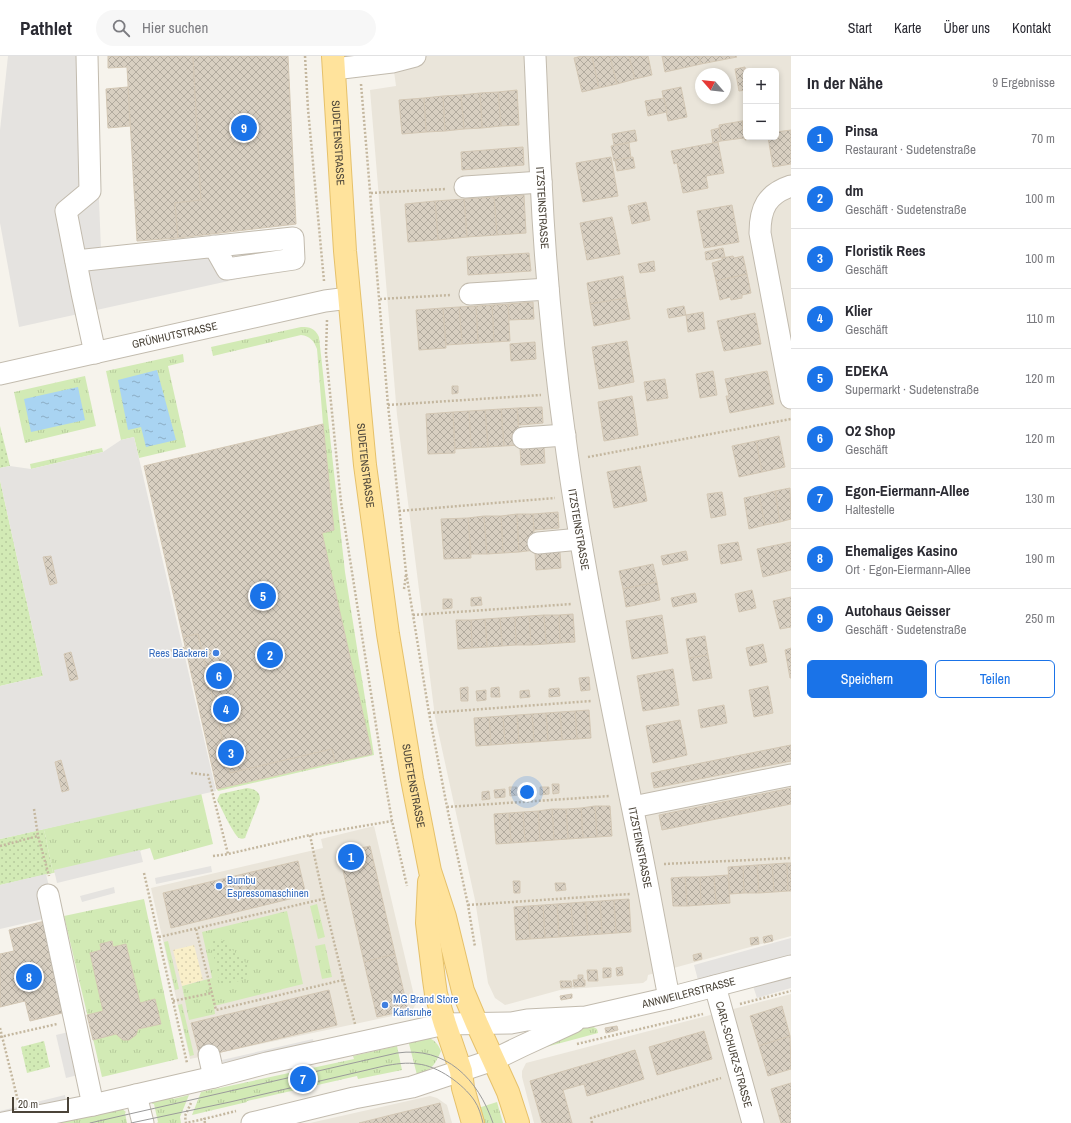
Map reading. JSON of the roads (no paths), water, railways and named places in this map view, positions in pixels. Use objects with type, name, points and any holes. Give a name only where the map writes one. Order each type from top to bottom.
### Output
[{"type":"main road","name":"SUDETENSTRASSE","points":[[334,62],[349,298],[361,426],[376,551],[412,779],[430,871],[445,917],[463,991],[510,1098],[518,1123]]},
{"type":"main road","name":"SUDETENSTRASSE","points":[[430,871],[427,923],[436,994],[461,1071],[463,1088],[473,1123]]},
{"type":"street","points":[[87,56],[90,191],[66,211],[95,353]]},
{"type":"street","points":[[334,62],[360,66],[392,62],[415,56]]},
{"type":"street","name":"ITZSTEINSTRASSE","points":[[535,56],[548,289],[568,460],[580,539],[610,700],[669,998]]},
{"type":"street","points":[[464,188],[541,182]]},
{"type":"street","points":[[791,186],[772,195],[763,207],[760,219],[760,233],[791,398]]},
{"type":"street","points":[[76,261],[214,246]]},
{"type":"street","points":[[470,294],[548,289]]},
{"type":"street","name":"GRÜNHUTSTRASSE","points":[[0,374],[325,301],[349,298]]},
{"type":"street","points":[[523,438],[565,435]]},
{"type":"street","points":[[538,543],[580,539]]},
{"type":"street","points":[[631,801],[791,775]]},
{"type":"street","points":[[48,895],[93,1105]]},
{"type":"street","name":"ANNWEILERSTRASSE","points":[[13,1121],[136,1095],[192,1091],[214,1077],[267,1063],[445,1024],[477,1024],[586,1017],[669,998],[791,966]]},
{"type":"street","name":"CARL-SCHURZ-STRASSE","points":[[715,986],[754,1123]]},
{"type":"street","name":"ANNWEILERSTRASSE","points":[[246,1116],[412,1087],[493,1060],[586,1017]]},
{"type":"street","points":[[208,1055],[214,1077]]},
{"type":"street","points":[[136,1095],[143,1123]]},
{"type":"water","points":[[157,370],[176,440],[146,447],[141,427],[128,430],[118,380]]},
{"type":"water","points":[[78,387],[85,420],[31,432],[24,399]]},
{"type":"tram line","points":[[90,1123],[397,1053],[415,1052],[431,1055],[445,1060],[458,1069],[479,1093],[487,1107],[493,1123]]},
{"type":"tram line","points":[[131,1123],[230,1102],[384,1066],[410,1063],[426,1065],[434,1068],[457,1082],[476,1103],[483,1123]]},
{"type":"place","name":"Autohaus Geisser","points":[[244,128]]},
{"type":"place","name":"EDEKA","points":[[263,596]]},
{"type":"place","name":"Rees Bäckerei","points":[[216,653]]},
{"type":"place","name":"dm","points":[[270,655]]},
{"type":"place","name":"O2 Shop","points":[[219,676]]},
{"type":"place","name":"Klier","points":[[226,709]]},
{"type":"place","name":"Floristik Rees","points":[[231,753]]},
{"type":"place","name":"Pinsa","points":[[351,857]]},
{"type":"place","name":"Bumbu Espressomaschinen","points":[[219,886]]},
{"type":"place","name":"Ehemaliges Kasino","points":[[29,977]]},
{"type":"place","name":"MG Brand Store Karlsruhe","points":[[385,1005]]},
{"type":"place","name":"Egon-Eiermann-Allee","points":[[303,1079]]}]
